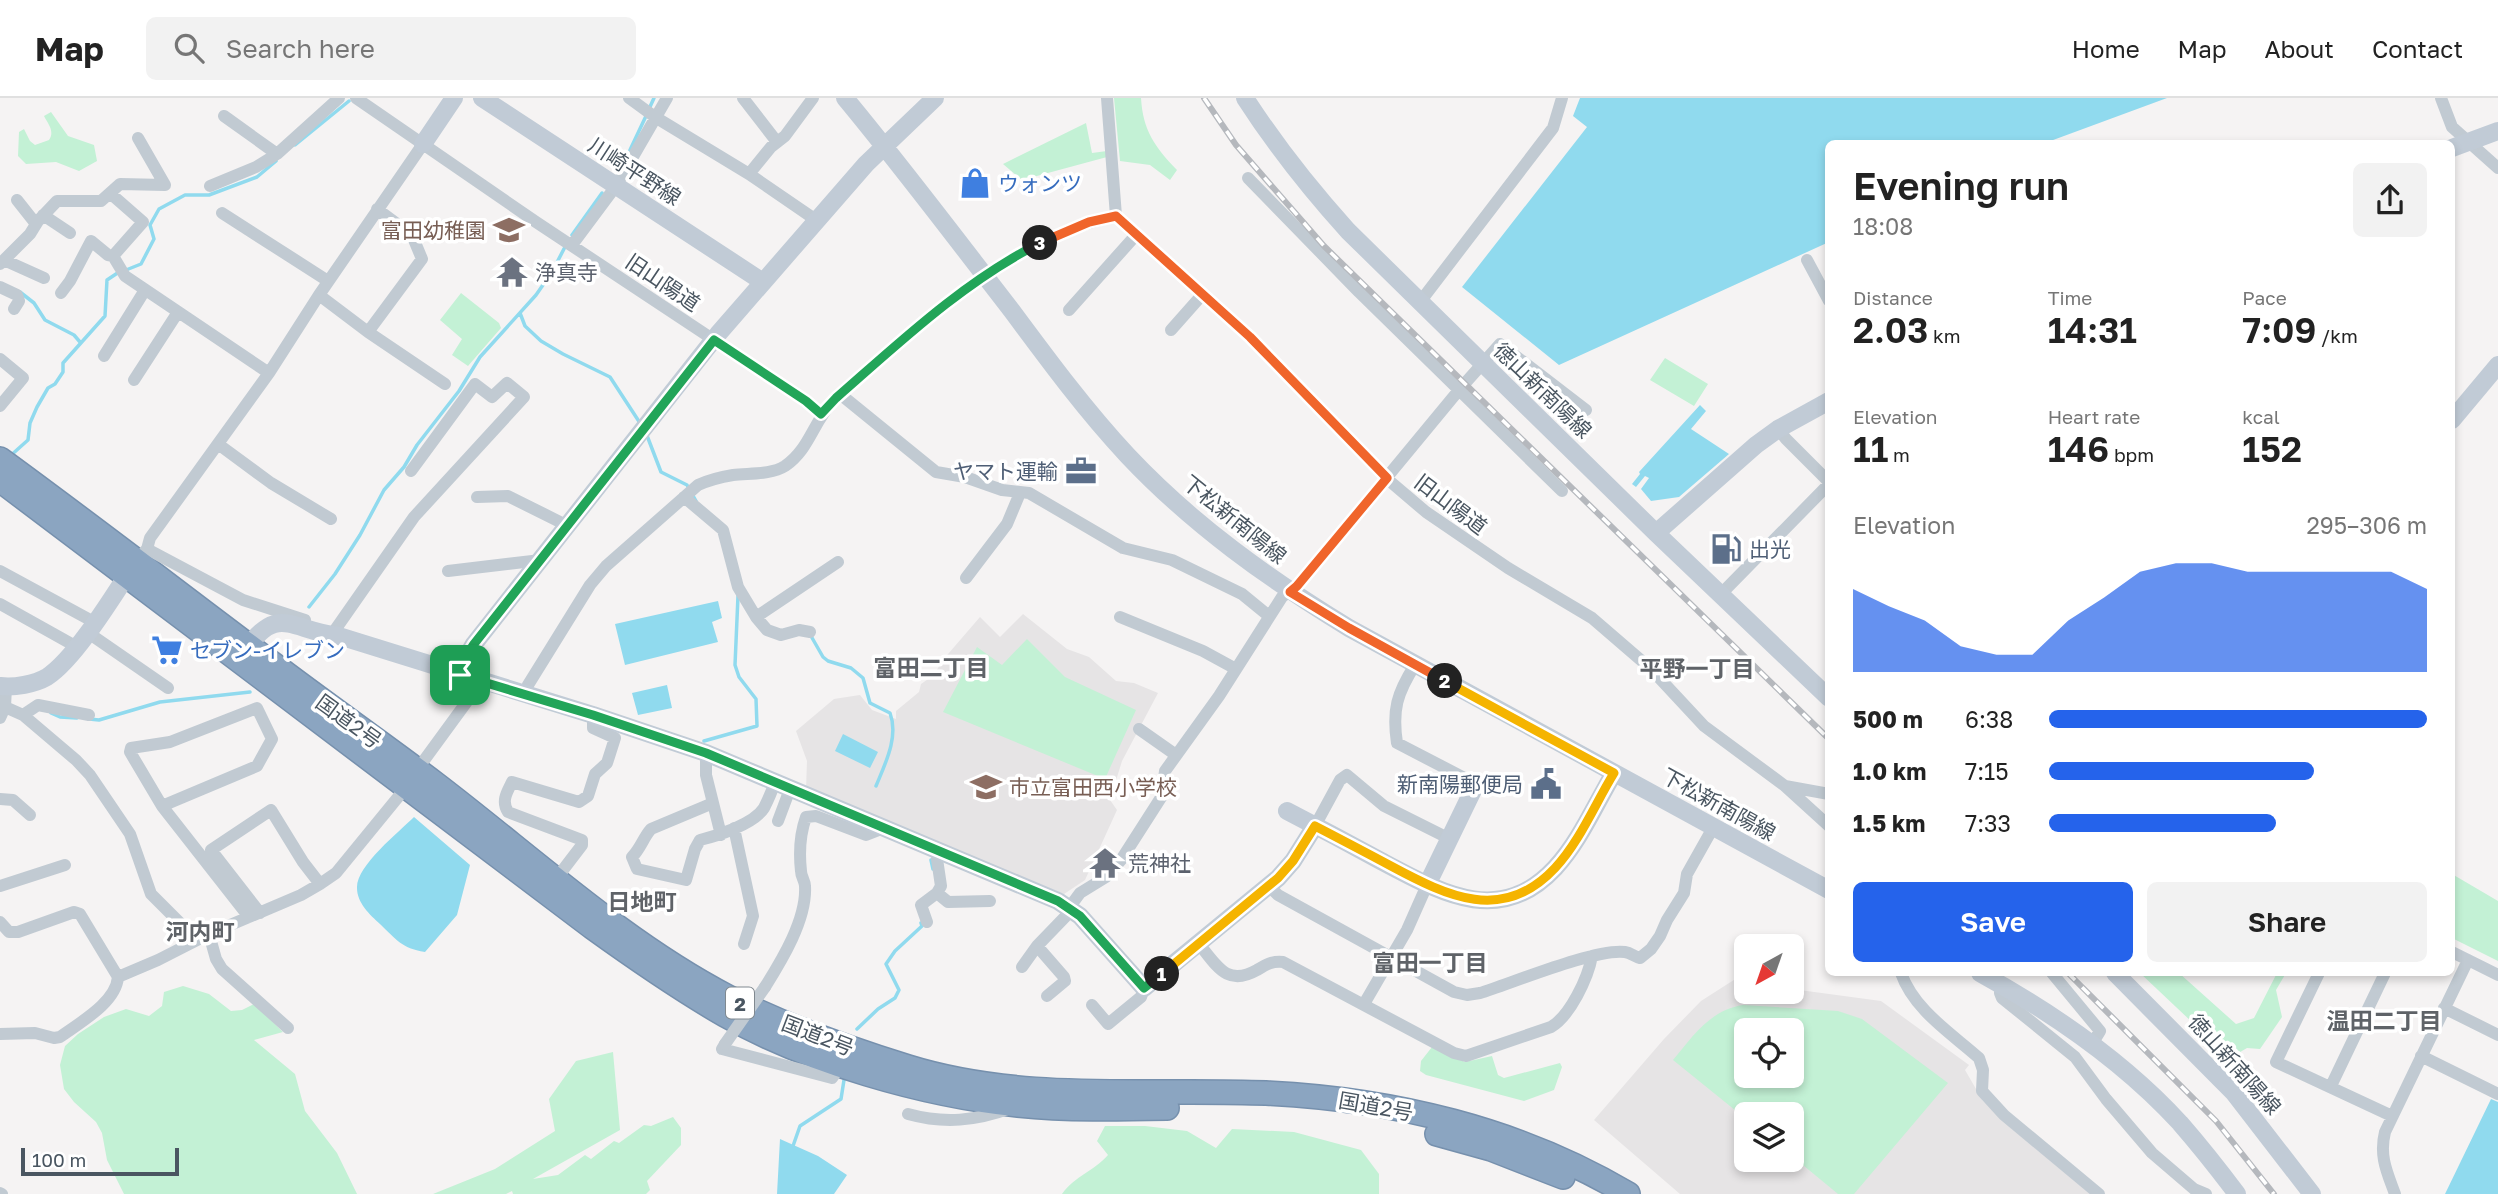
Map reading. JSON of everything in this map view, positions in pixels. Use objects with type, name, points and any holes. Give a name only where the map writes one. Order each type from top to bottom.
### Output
[{"type":"highway","name":"国道2号","points":[[0,458],[136,562],[244,653],[659,975],[727,1016],[784,1043],[904,1085],[1018,1105],[1265,1108],[1339,1114],[1415,1127],[1491,1149],[1550,1171],[1598,1194]]},
{"type":"highway","name":"国道2号","points":[[0,481],[136,562]]},
{"type":"highway","name":"国道2号","points":[[244,653],[437,785],[556,879],[667,960],[725,995],[784,1023],[914,1069],[965,1081],[1023,1088],[1129,1093],[1265,1093],[1338,1098],[1417,1112],[1499,1134],[1552,1155],[1628,1194]]},
{"type":"street","points":[[210,186],[256,167],[276,154],[339,98]]},
{"type":"street","name":"旧山陽道","points":[[356,98],[806,401],[821,414]]},
{"type":"street","points":[[288,1028],[222,969],[203,937],[151,894],[130,834],[90,775],[23,715],[2,712],[3,687],[30,684],[47,677],[86,634],[150,538],[269,373],[328,281],[454,98]]},
{"type":"street","name":"川崎平野線","points":[[482,98],[763,282]]},
{"type":"street","points":[[629,98],[816,220]]},
{"type":"street","points":[[572,245],[616,186],[667,98]]},
{"type":"street","points":[[743,98],[777,142]]},
{"type":"street","points":[[749,174],[785,136],[813,98]]},
{"type":"street","name":"下松新南陽線","points":[[845,98],[885,146],[1067,384],[1128,456],[1210,532],[1290,592],[1415,665],[1825,888]]},
{"type":"street","points":[[460,675],[464,660],[474,644],[714,340],[816,220],[934,98]]},
{"type":"street","points":[[525,694],[527,685],[590,585],[606,566],[698,485],[711,479],[782,468],[802,451],[821,414],[840,394],[928,318],[1008,259],[1060,233],[1089,222],[1116,216],[1107,98]]},
{"type":"street","name":"徳山新南陽線","points":[[1245,98],[1303,181],[1348,231],[1656,533],[1825,694]]},
{"type":"street","points":[[1420,302],[1553,128],[1562,98]]},
{"type":"street","points":[[2441,98],[2452,127],[2498,168]]},
{"type":"street","points":[[224,116],[276,154]]},
{"type":"street","points":[[2455,147],[2498,131]]},
{"type":"street","points":[[44,278],[2,262],[57,201],[101,201],[121,184],[164,186],[138,138]]},
{"type":"street","points":[[1248,178],[1359,292],[1562,491]]},
{"type":"street","points":[[111,194],[142,222],[113,256]]},
{"type":"street","points":[[17,200],[40,219],[70,233]]},
{"type":"street","points":[[368,332],[422,259],[412,235],[377,209]]},
{"type":"street","points":[[222,214],[328,281]]},
{"type":"street","name":"旧山陽道","points":[[1116,216],[1250,337],[1387,478],[1426,512],[1469,543],[1592,618],[1650,668],[1713,733],[1785,786],[1825,793]]},
{"type":"street","points":[[1069,310],[1136,235]]},
{"type":"street","points":[[61,293],[70,282],[91,241],[113,256],[123,272],[145,290],[269,373]]},
{"type":"street","points":[[1807,260],[1825,294]]},
{"type":"street","points":[[0,287],[17,295],[19,301],[14,309]]},
{"type":"street","points":[[104,356],[145,290]]},
{"type":"street","points":[[319,295],[445,384]]},
{"type":"street","points":[[1171,330],[1202,295]]},
{"type":"street","points":[[134,380],[178,312]]},
{"type":"street","points":[[1022,967],[1065,917],[1080,893],[1106,877],[1121,860],[1162,796],[1165,771],[1283,597],[1297,586],[1500,344],[1586,410]]},
{"type":"street","points":[[0,359],[23,378],[0,406]]},
{"type":"street","points":[[2455,416],[2498,365]]},
{"type":"street","points":[[337,633],[414,517],[524,397],[508,383],[492,397],[475,384],[411,471]]},
{"type":"street","points":[[840,394],[936,472],[965,477],[1002,490],[1029,492],[1123,548],[1172,560],[1242,594],[1269,616]]},
{"type":"street","points":[[1656,533],[1738,460],[1778,429],[1825,403]]},
{"type":"street","points":[[1778,429],[1825,479]]},
{"type":"street","points":[[218,444],[271,484],[331,519]]},
{"type":"street","points":[[1721,594],[1825,487]]},
{"type":"street","points":[[966,578],[1007,524],[1020,493]]},
{"type":"street","points":[[477,497],[508,496],[568,526]]},
{"type":"street","points":[[684,497],[723,530],[738,587],[767,630],[781,635],[799,630],[810,632]]},
{"type":"street","points":[[448,571],[541,560]]},
{"type":"street","points":[[136,562],[460,675],[706,753],[783,785],[1069,908],[1144,988]]},
{"type":"street","points":[[756,617],[838,562]]},
{"type":"street","points":[[0,571],[86,634],[168,688]]},
{"type":"street","points":[[0,604],[86,634]]},
{"type":"street","points":[[1120,617],[1237,668]]},
{"type":"street","points":[[244,653],[258,632],[273,623],[285,622],[322,634],[337,633]]},
{"type":"street","points":[[1364,1004],[1408,930],[1476,784],[1397,743],[1394,724],[1396,702],[1415,665]]},
{"type":"street","points":[[425,759],[482,681]]},
{"type":"street","points":[[23,715],[38,705],[89,715]]},
{"type":"street","points":[[162,806],[257,766],[272,738],[257,709],[170,742],[131,748],[130,751],[162,806],[254,915]]},
{"type":"street","points":[[556,879],[582,845],[582,840],[508,812],[504,807],[505,796],[512,782],[579,802],[588,796],[595,774],[607,763],[615,738],[593,728],[593,715]]},
{"type":"street","points":[[1139,729],[1177,755]]},
{"type":"street","points":[[706,753],[706,775],[721,835]]},
{"type":"street","points":[[1287,811],[1427,885],[1459,898],[1479,901],[1518,896],[1539,883],[1556,867],[1573,844],[1614,773]]},
{"type":"street","points":[[1092,1005],[1108,1024],[1141,997],[1144,988],[1269,886],[1293,861],[1339,780],[1347,775],[1384,806],[1450,839]]},
{"type":"street","points":[[778,821],[783,785]]},
{"type":"street","points":[[713,803],[651,829],[643,837],[641,848],[632,857],[637,869],[686,880],[700,840],[721,835],[758,815],[783,785]]},
{"type":"street","points":[[1785,786],[1825,822]]},
{"type":"street","points":[[118,977],[320,884],[337,873],[399,796]]},
{"type":"street","points":[[0,799],[13,800],[30,815]]},
{"type":"street","points":[[254,915],[211,850],[271,810],[320,884]]},
{"type":"street","points":[[841,1065],[832,1078],[722,1049],[765,988],[787,948],[801,911],[806,884],[801,874],[800,832],[806,817],[816,816],[866,835],[884,828]]},
{"type":"street","points":[[1269,886],[1278,895],[1391,958],[1454,992],[1467,995],[1592,956],[1628,952],[1640,958],[1651,949],[1684,893],[1686,874],[1714,826]]},
{"type":"street","points":[[734,828],[753,916],[744,944]]},
{"type":"street","points":[[927,922],[921,905],[937,893],[941,886],[937,859],[940,852]]},
{"type":"street","points":[[0,886],[65,865]]},
{"type":"street","points":[[937,893],[948,902],[990,901]]},
{"type":"street","points":[[0,922],[9,932],[18,932],[74,912],[80,914],[118,977],[118,984],[93,1014],[60,1037],[35,1033],[0,1034]]},
{"type":"street","points":[[1199,944],[1216,964],[1235,978],[1273,961],[1283,962],[1454,1053],[1466,1056],[1551,1027],[1560,1021],[1590,969],[1592,956]]},
{"type":"street","points":[[1038,946],[1065,977],[1065,981],[1047,996]]},
{"type":"street","points":[[2455,954],[2498,975]]},
{"type":"street","points":[[2395,1194],[2382,1160],[2381,1146],[2392,1116],[2468,960]]},
{"type":"street","points":[[1902,976],[1919,1006],[1979,1058],[1983,1070],[1982,1091],[2004,1115],[2099,1194]]},
{"type":"street","points":[[1986,976],[2092,1044],[2142,1087],[2179,1123],[2237,1194]]},
{"type":"street","points":[[2055,976],[2101,1031],[2092,1044]]},
{"type":"street","name":"徳山新南陽線","points":[[2118,976],[2234,1093],[2312,1194]]},
{"type":"street","points":[[2318,976],[2276,1062],[2392,1116]]},
{"type":"street","points":[[2331,1086],[2384,976]]},
{"type":"street","points":[[2002,985],[2002,998],[2075,1057],[2152,1153],[2194,1189],[2206,1194]]},
{"type":"street","points":[[2444,1008],[2498,1035]]},
{"type":"street","points":[[2421,1056],[2498,1094]]},
{"type":"street","points":[[908,1114],[959,1122],[1018,1105]]},
{"type":"shaded area","points":[[1023,614],[1067,649],[1089,657],[1116,681],[1134,683],[1158,693],[1122,761],[1110,800],[1117,810],[1085,880],[1064,894],[806,790],[807,761],[796,731],[834,699],[860,695],[872,710],[896,719],[896,711],[919,692],[921,684],[934,675],[942,661],[980,617],[1000,637]]},
{"type":"shaded area","points":[[1734,980],[1734,1004],[1804,1004],[1804,991],[1881,1001],[1969,1065],[1965,1070],[1983,1101],[2012,1129],[2090,1194],[1680,1194],[1594,1120],[1664,1039],[1701,1001]]},
{"type":"green space","points":[[1114,98],[1141,98],[1147,129],[1162,154],[1177,170],[1170,180],[1150,165],[1120,161]]},
{"type":"green space","points":[[51,112],[68,136],[94,145],[97,161],[79,171],[56,162],[26,164],[18,156],[19,132],[24,129],[35,145],[49,140],[51,131],[44,116]]},
{"type":"green space","points":[[1086,123],[1092,153],[1107,151],[1107,157],[1022,180],[1003,164]]},
{"type":"green space","points":[[461,293],[499,323],[501,328],[468,366],[452,355],[462,339],[440,320]]},
{"type":"green space","points":[[1665,358],[1708,384],[1694,406],[1650,380]]},
{"type":"green space","points":[[1027,639],[1065,677],[1136,710],[1105,779],[943,712],[977,647],[1002,665]]},
{"type":"green space","points":[[2455,876],[2498,901],[2498,961],[2455,940]]},
{"type":"green space","points":[[2143,976],[2182,976],[2236,1024],[2254,1018],[2275,976],[2284,976],[2276,990],[2282,1017],[2260,1049],[2247,1048],[2230,1058]]},
{"type":"green space","points":[[183,986],[209,994],[231,1011],[242,1010],[254,1004],[283,1032],[254,1040],[295,1074],[305,1111],[337,1153],[357,1194],[124,1194],[107,1160],[102,1133],[96,1122],[64,1089],[60,1065],[65,1046],[104,1017],[126,1009],[149,1016],[162,1006],[164,992]]},
{"type":"green space","points":[[1743,1005],[1838,1011],[1862,1019],[1948,1083],[1854,1194],[1838,1194],[1804,1166],[1804,1102],[1734,1102],[1734,1109],[1673,1060],[1703,1025],[1721,1012]]},
{"type":"green space","points":[[1432,1047],[1465,1062],[1492,1056],[1498,1075],[1504,1078],[1560,1063],[1562,1067],[1554,1090],[1524,1101],[1426,1075],[1420,1071],[1421,1061]]},
{"type":"green space","points":[[613,1052],[620,1130],[533,1179],[558,1175],[585,1155],[591,1159],[614,1141],[619,1143],[644,1125],[651,1126],[673,1117],[681,1128],[681,1145],[647,1181],[650,1190],[646,1194],[513,1194],[512,1191],[506,1194],[433,1194],[495,1169],[555,1131],[549,1099],[576,1061]]},
{"type":"green space","points":[[1105,1126],[1145,1126],[1187,1131],[1216,1148],[1232,1129],[1294,1132],[1361,1150],[1379,1174],[1379,1194],[1062,1194],[1108,1155],[1097,1141]]},
{"type":"water","points":[[1580,98],[2167,98],[2053,140],[1825,140],[1825,244],[1559,365],[1462,287],[1587,127],[1573,116]]},
{"type":"water","points":[[1700,405],[1706,411],[1691,429],[1729,454],[1679,497],[1651,501],[1641,489],[1649,478],[1645,476],[1636,487],[1632,484],[1639,472]]},
{"type":"water","points":[[718,601],[722,618],[712,622],[718,642],[625,665],[615,624]]},
{"type":"water","points":[[667,685],[672,708],[638,715],[632,693]]},
{"type":"water","points":[[843,734],[878,752],[870,768],[835,751]]},
{"type":"water","points":[[414,817],[470,865],[457,915],[425,952],[405,946],[391,935],[365,908],[359,899],[357,888],[363,870],[371,860]]},
{"type":"water","points":[[2491,1099],[2498,1102],[2498,1194],[2445,1194]]},
{"type":"water","points":[[780,1139],[818,1156],[847,1175],[834,1194],[777,1194]]},
{"type":"waterway","points":[[649,109],[654,98]]},
{"type":"waterway","points":[[295,145],[349,101]]},
{"type":"waterway","points":[[630,150],[646,116]]},
{"type":"waterway","points":[[126,270],[141,264],[154,239],[150,225],[159,209],[185,195],[209,195],[257,177],[276,161]]},
{"type":"waterway","points":[[572,235],[602,193]]},
{"type":"waterway","points":[[309,607],[335,574],[384,490],[459,391],[480,357],[536,295],[566,245]]},
{"type":"waterway","points":[[9,457],[28,440],[30,423],[37,407],[48,388],[55,384],[63,372],[63,363],[105,316],[107,280],[119,272]]},
{"type":"waterway","points":[[20,292],[34,303],[45,320],[74,335],[80,342]]},
{"type":"waterway","points":[[520,313],[525,326],[541,341],[610,377],[640,423]]},
{"type":"waterway","points":[[646,433],[661,472],[687,485],[696,501]]},
{"type":"waterway","points":[[704,741],[757,726],[756,699],[739,677],[735,665],[738,596]]},
{"type":"waterway","points":[[811,636],[823,657],[851,668],[863,678],[870,703],[890,713],[892,741],[876,786]]},
{"type":"waterway","points":[[89,719],[99,720],[160,702],[250,692]]},
{"type":"waterway","points":[[51,713],[60,717],[77,718]]},
{"type":"waterway","points":[[931,860],[933,869]]},
{"type":"waterway","points":[[857,1029],[878,1009],[895,998],[899,990],[886,964],[895,951],[922,926],[921,923]]},
{"type":"waterway","points":[[793,1146],[800,1126],[841,1099],[844,1080]]},
{"type":"railway","points":[[1204,98],[1236,145],[1324,246],[1825,735]]},
{"type":"railway","points":[[2071,976],[2216,1121],[2274,1194]]},
{"type":"place","name":"ウォンツ","points":[[975,183]]},
{"type":"place","name":"富田幼稚園","points":[[509,230]]},
{"type":"place","name":"浄真寺","points":[[512,272]]},
{"type":"place","name":"ヤマト運輸","points":[[1081,471]]},
{"type":"place","name":"出光","points":[[1726,549]]},
{"type":"place","name":"セブン-イレブン","points":[[167,650]]},
{"type":"place","name":"新南陽郵便局","points":[[1546,784]]},
{"type":"place","name":"市立富田西小学校","points":[[986,787]]},
{"type":"place","name":"荒神社","points":[[1105,863]]},
{"type":"district","name":"富田二丁目","points":[[931,667]]},
{"type":"district","name":"平野一丁目","points":[[1697,668]]},
{"type":"district","name":"日地町","points":[[642,901]]},
{"type":"district","name":"河内町","points":[[200,931]]},
{"type":"district","name":"富田一丁目","points":[[1430,962]]},
{"type":"district","name":"温田二丁目","points":[[2384,1020]]},
{"type":"route","points":[[1116,216],[1250,337],[1387,478],[1290,592],[1415,665],[1614,773],[1573,844],[1556,867],[1539,883],[1518,896],[1500,900],[1459,898],[1427,885],[1315,826],[1293,861],[1278,878],[1144,988],[1080,916],[1058,901],[706,753],[460,675],[464,660],[474,644],[714,340],[806,401],[821,414],[936,311],[1008,259],[1060,233],[1089,222],[1116,216]]}]
